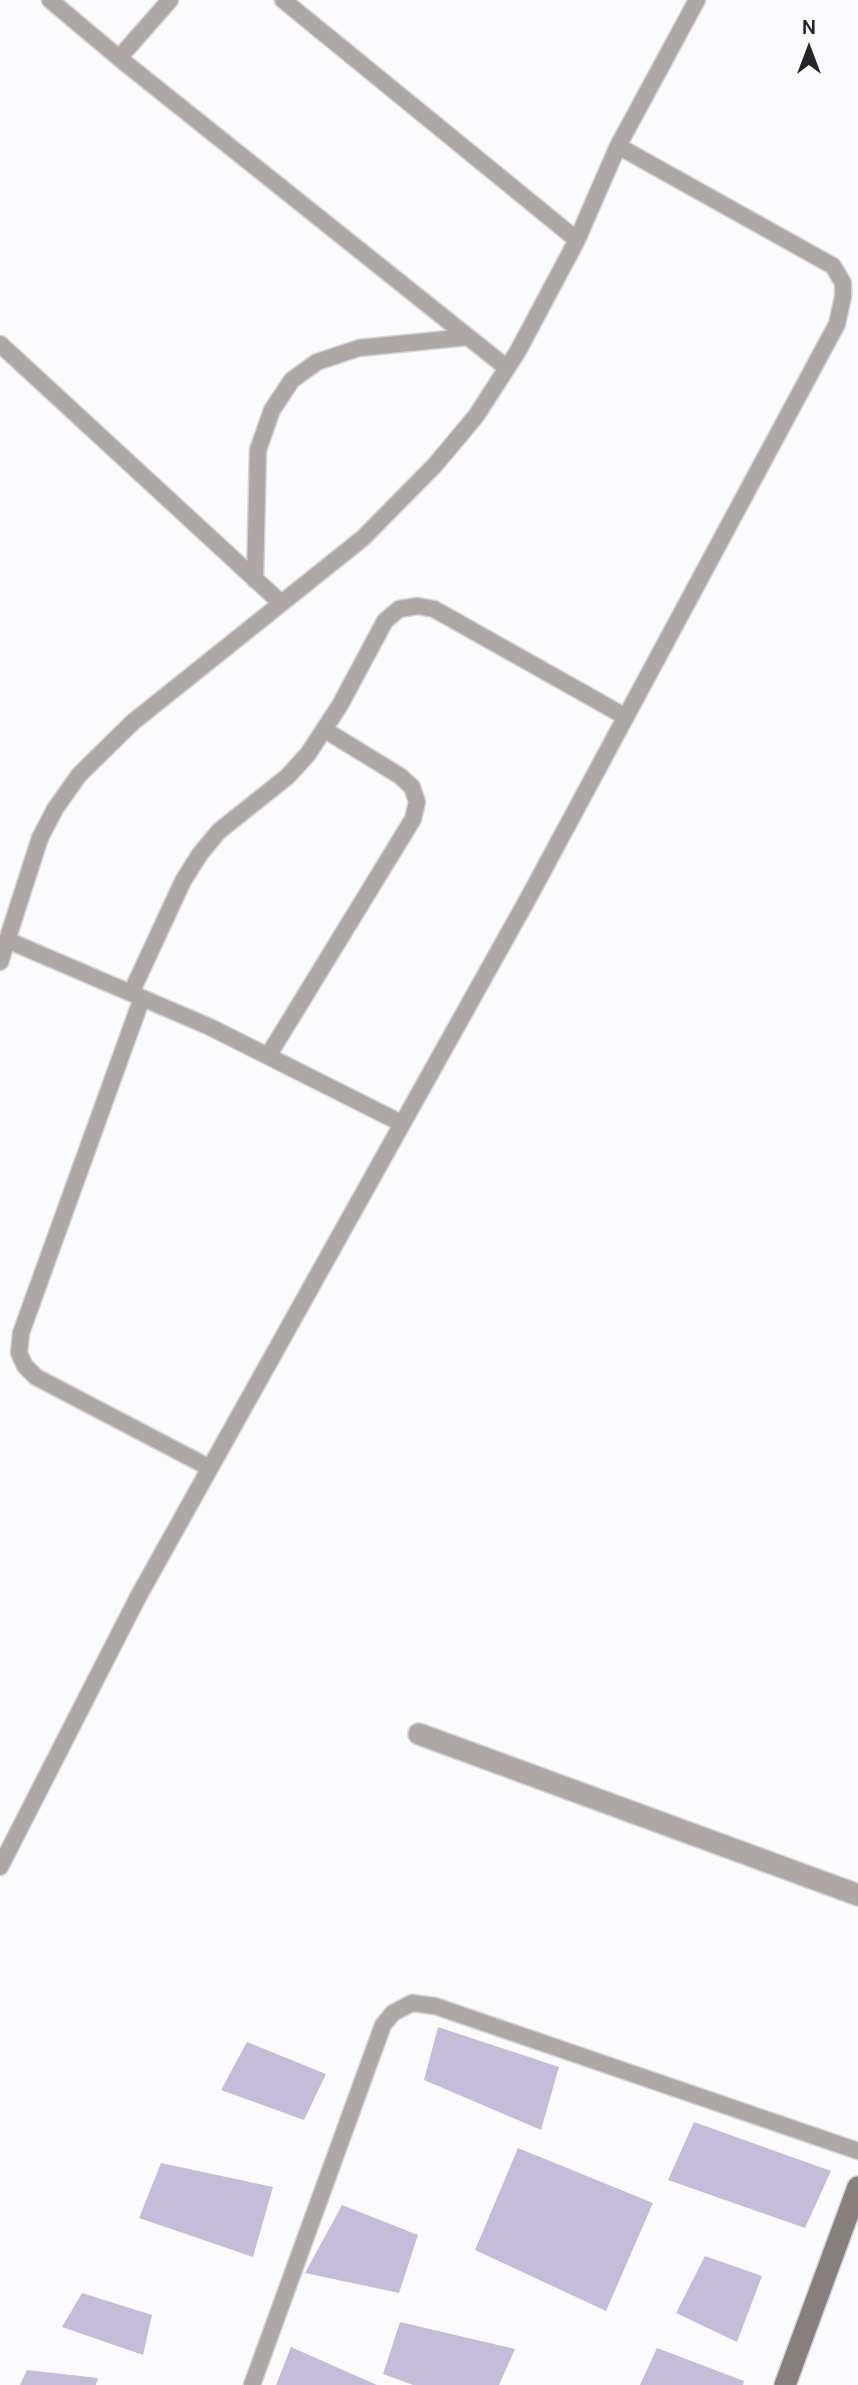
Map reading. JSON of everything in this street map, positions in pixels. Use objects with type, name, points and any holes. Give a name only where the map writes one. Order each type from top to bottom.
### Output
[{"type":"street","points":[[419,1734],[858,1895]]},
{"type":"street","points":[[785,2385],[857,2191]]},
{"type":"lane","points":[[50,0],[507,368]]},
{"type":"lane","points":[[119,58],[170,0]]},
{"type":"lane","points":[[283,0],[577,240]]},
{"type":"lane","points":[[0,962],[40,838],[55,809],[79,775],[133,722],[363,538],[435,465],[476,416],[507,368],[577,240],[618,146],[697,0]]},
{"type":"lane","points":[[0,1867],[138,1597],[530,895],[837,324],[843,283],[833,266],[618,146]]},
{"type":"lane","points":[[255,580],[258,450],[272,410],[292,380],[317,362],[359,348],[468,337]]},
{"type":"lane","points":[[0,344],[281,603]]},
{"type":"lane","points":[[210,1468],[36,1377],[25,1366],[19,1353],[22,1333],[136,995],[183,881],[219,831],[287,777],[308,754],[325,730],[385,621],[399,609],[418,606],[434,609],[626,717]]},
{"type":"lane","points":[[268,1056],[414,820],[417,802],[412,787],[400,776],[325,730]]},
{"type":"lane","points":[[7,940],[210,1027],[401,1123]]},
{"type":"lane","points":[[251,2385],[383,2025],[393,2013],[412,2003],[435,2006],[858,2151]]},
{"type":"building","points":[[438,2027],[559,2067],[541,2130],[424,2080]]},
{"type":"building","points":[[247,2042],[326,2074],[304,2120],[221,2090]]},
{"type":"building","points":[[694,2122],[831,2171],[805,2228],[668,2180]]},
{"type":"building","points":[[518,2148],[653,2203],[606,2311],[475,2250]]},
{"type":"building","points":[[161,2163],[273,2187],[253,2257],[139,2218]]},
{"type":"building","points":[[342,2205],[418,2235],[399,2293],[305,2273]]},
{"type":"building","points":[[705,2256],[762,2276],[737,2342],[676,2313]]},
{"type":"building","points":[[82,2293],[152,2315],[143,2355],[62,2327]]},
{"type":"building","points":[[400,2322],[515,2349],[499,2385],[413,2385],[383,2374]]},
{"type":"building","points":[[291,2347],[377,2385],[276,2385]]},
{"type":"building","points":[[657,2348],[744,2381],[743,2385],[640,2385]]},
{"type":"building","points":[[27,2370],[98,2378],[96,2385],[20,2385]]}]
